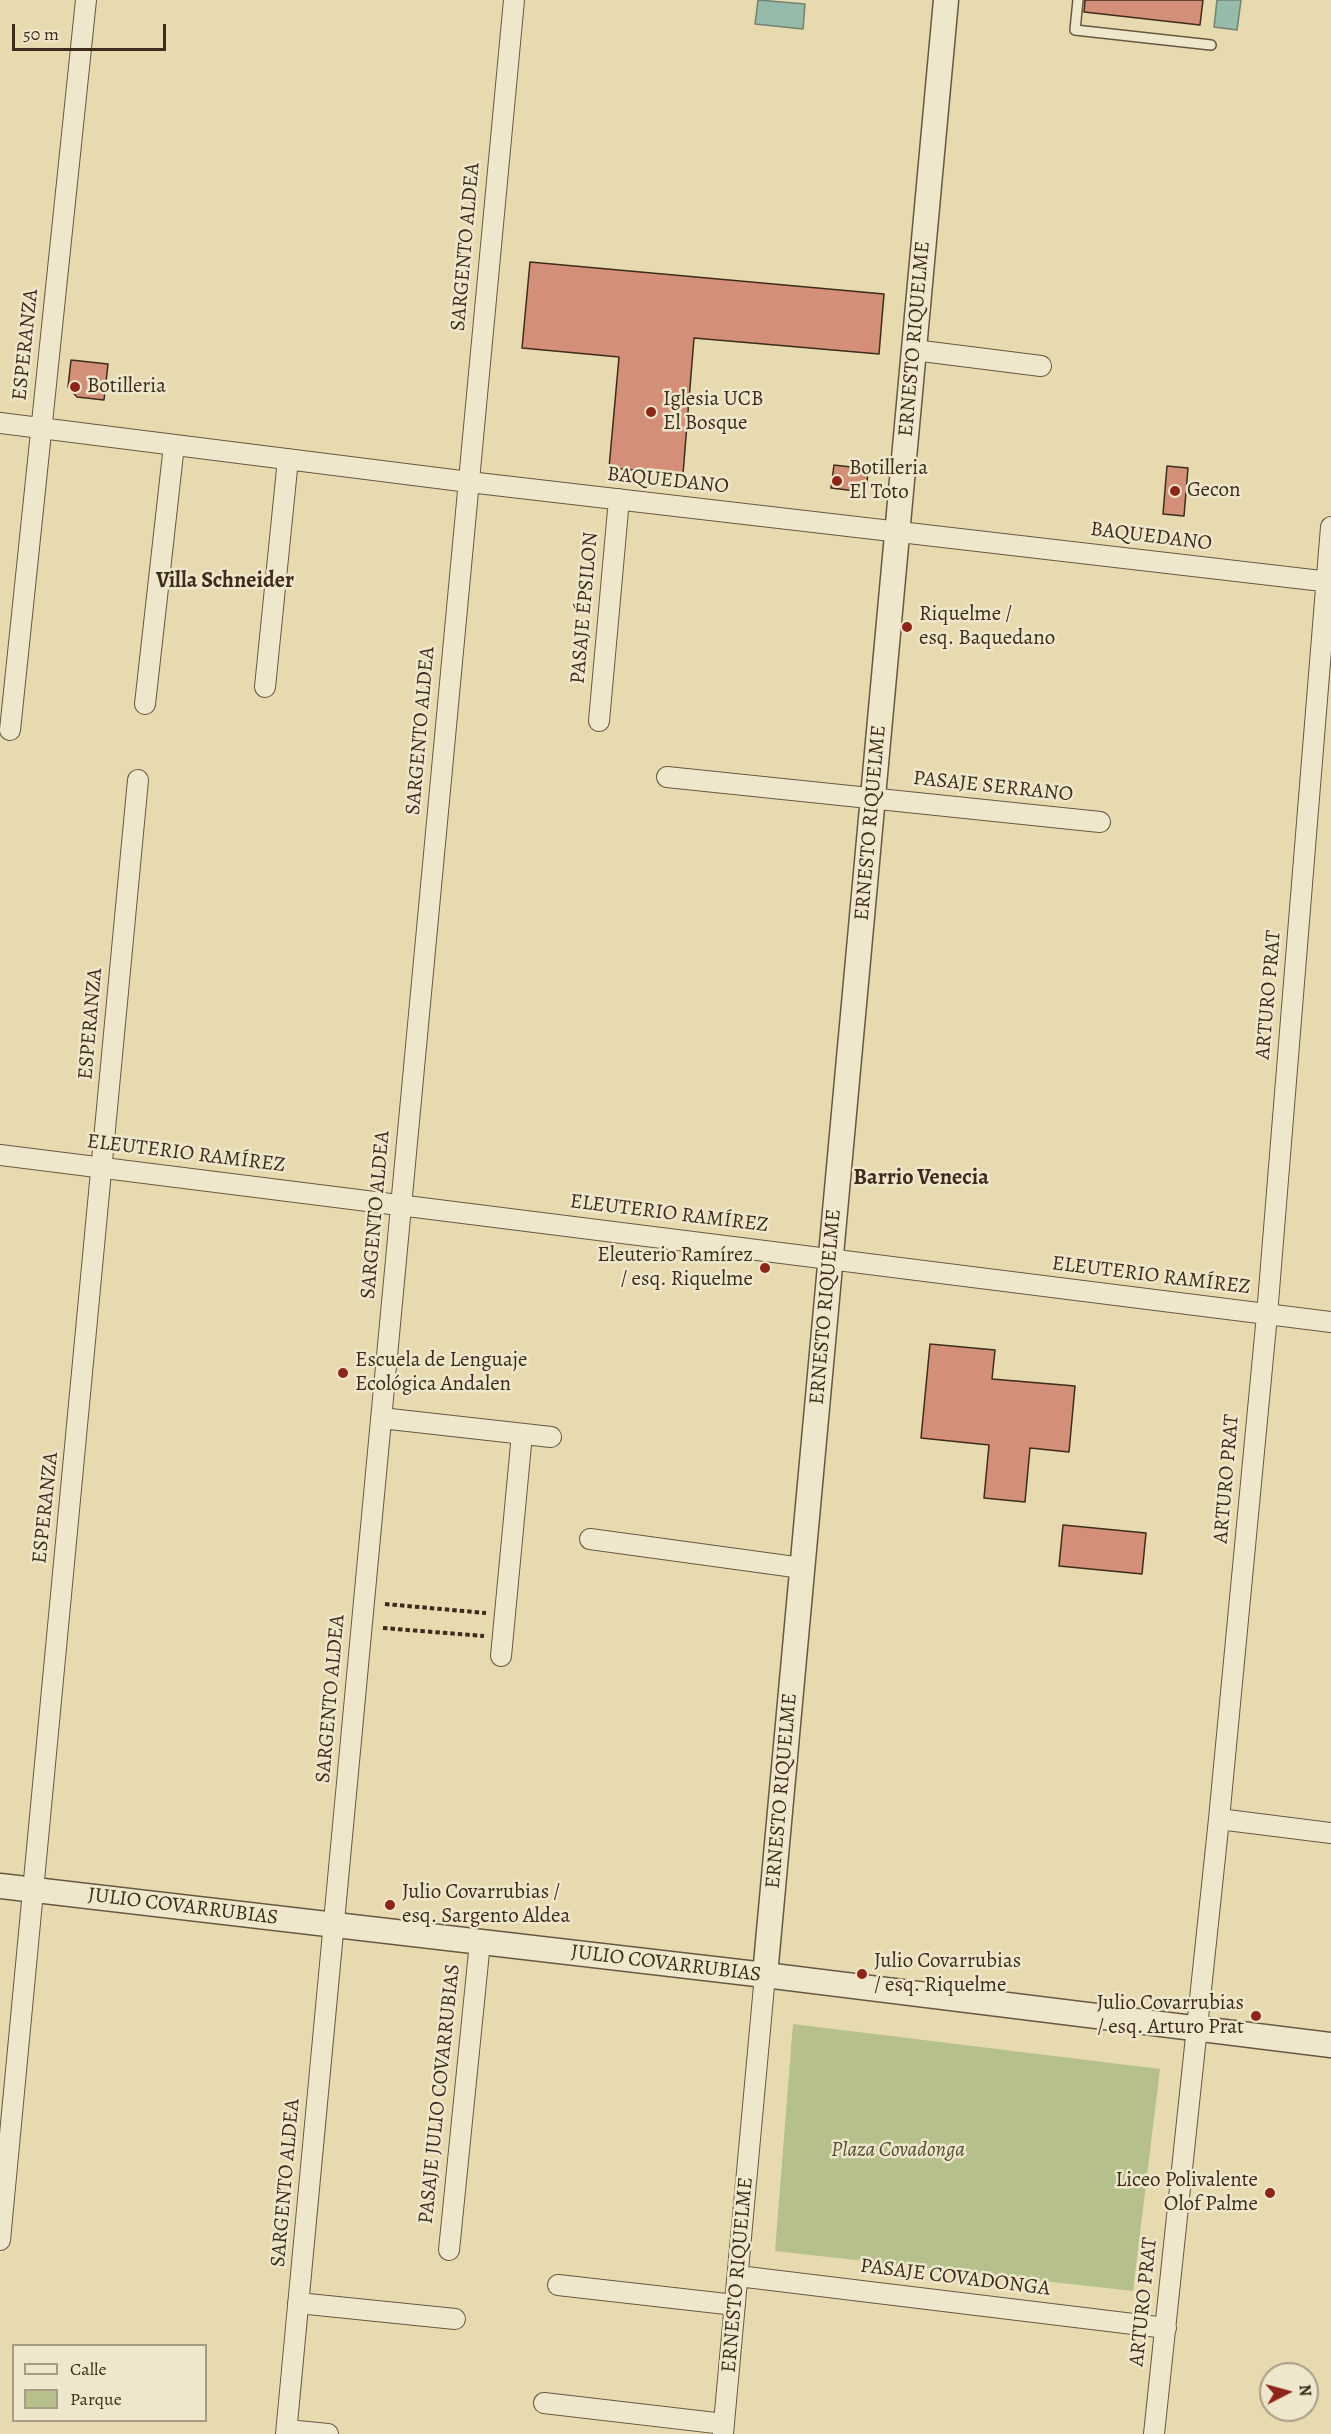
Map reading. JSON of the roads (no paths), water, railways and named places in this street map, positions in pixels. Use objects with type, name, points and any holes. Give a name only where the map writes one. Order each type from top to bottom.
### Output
[{"type":"street","name":"ESPERANZA","points":[[10,730],[86,0]]},
{"type":"street","name":"SARGENTO ALDEA","points":[[286,2432],[514,0]]},
{"type":"street","name":"ERNESTO RIQUELME","points":[[724,2429],[946,0]]},
{"type":"street","points":[[914,350],[1041,366]]},
{"type":"street","name":"BAQUEDANO","points":[[0,423],[468,482],[1328,582]]},
{"type":"street","points":[[145,704],[174,445]]},
{"type":"street","points":[[265,687],[288,459]]},
{"type":"street","name":"PASAJE ÉPSILON","points":[[599,721],[619,499]]},
{"type":"street","name":"ARTURO PRAT","points":[[1154,2434],[1198,2030],[1267,1315],[1331,527]]},
{"type":"street","name":"PASAJE SERRANO","points":[[667,777],[1100,822]]},
{"type":"street","name":"ESPERANZA","points":[[0,2240],[138,780]]},
{"type":"street","name":"ELEUTERIO RAMÍREZ","points":[[0,1155],[1331,1322]]},
{"type":"street","points":[[381,1418],[551,1437]]},
{"type":"street","points":[[502,1647],[522,1434]]},
{"type":"street","points":[[590,1539],[802,1568]]},
{"type":"street","points":[[1219,1819],[1331,1833]]},
{"type":"street","name":"JULIO COVARRUBIAS","points":[[0,1886],[765,1975],[1331,2045]]},
{"type":"street","name":"PASAJE JULIO COVARRUBIAS","points":[[449,2250],[480,1942]]},
{"type":"street","name":"PASAJE COVADONGA","points":[[738,2276],[1166,2328]]},
{"type":"street","points":[[558,2285],[735,2305]]},
{"type":"street","points":[[298,2303],[455,2319]]},
{"type":"street","points":[[544,2403],[724,2429]]},
{"type":"street","points":[[286,2432],[328,2434]]},
{"type":"lane","points":[[1078,0],[1075,30],[1211,45]]},
{"type":"place","name":"Botilleria","points":[[75,387]]},
{"type":"place","name":"Iglesia UCB El Bosque","points":[[651,412]]},
{"type":"place","name":"Botilleria El Toto","points":[[837,481]]},
{"type":"place","name":"Gecon","points":[[1175,491]]},
{"type":"place","name":"Riquelme / esq. Baquedano","points":[[907,627]]},
{"type":"place","name":"Eleuterio Ramírez / esq. Riquelme","points":[[765,1268]]},
{"type":"place","name":"Escuela de Lenguaje Ecológica Andalen","points":[[343,1373]]},
{"type":"place","name":"Julio Covarrubias / esq. Sargento Aldea","points":[[390,1905]]},
{"type":"place","name":"Julio Covarrubias / esq. Riquelme","points":[[862,1974]]},
{"type":"place","name":"Julio Covarrubias / esq. Arturo Prat","points":[[1256,2016]]},
{"type":"place","name":"Liceo Polivalente Olof Palme","points":[[1270,2193]]},
{"type":"district","name":"Villa Schneider","points":[[225,582]]},
{"type":"district","name":"Barrio Venecia","points":[[921,1179]]},
{"type":"park label","name":"Plaza Covadonga","points":[[898,2151]]}]
